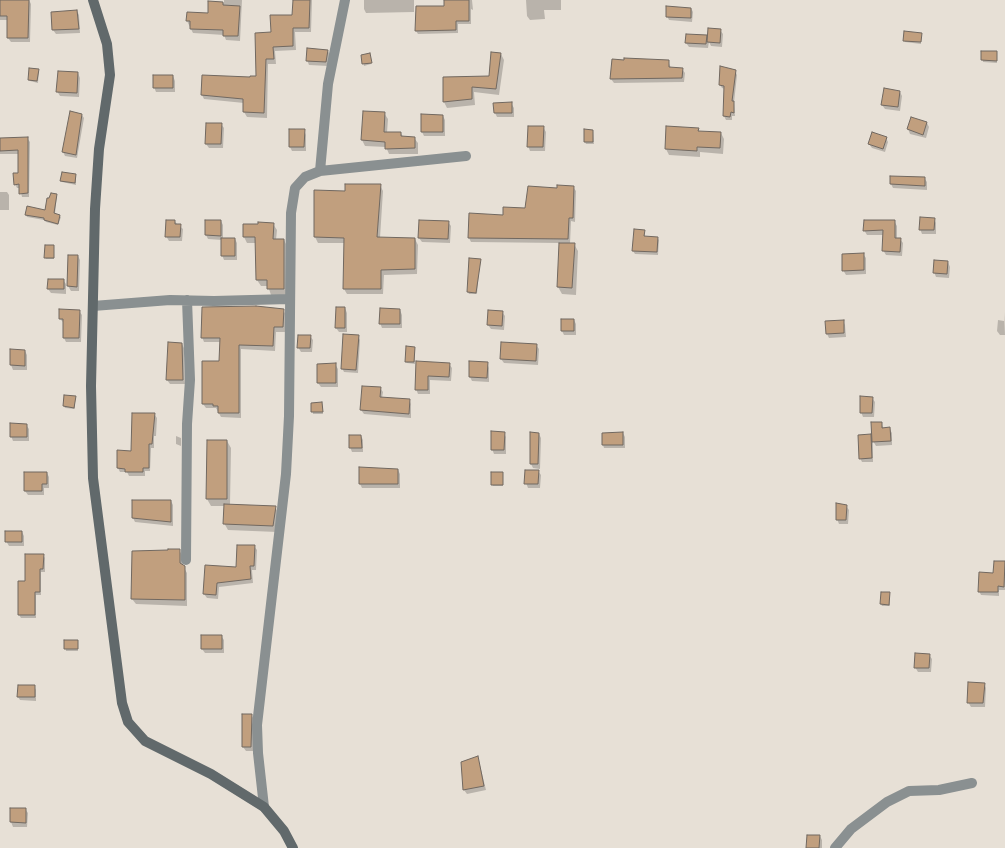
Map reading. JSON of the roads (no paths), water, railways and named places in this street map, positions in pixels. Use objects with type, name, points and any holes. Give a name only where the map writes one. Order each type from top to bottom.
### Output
[{"type":"street","points":[[93,0],[107,44],[110,75],[97,180],[91,386],[93,478],[122,703],[126,716],[135,733],[145,741],[211,774],[264,807],[284,831],[293,848]]},
{"type":"street","points":[[320,171],[328,84],[345,0]]},
{"type":"street","points":[[264,807],[258,753],[257,725],[286,474],[289,416],[289,299],[292,198],[299,182],[311,173],[466,156]]},
{"type":"street","points":[[93,306],[146,301],[289,299]]},
{"type":"street","points":[[186,560],[187,424],[190,380],[187,300]]},
{"type":"street","points":[[835,848],[851,829],[887,802],[909,791],[938,790],[972,783]]}]
